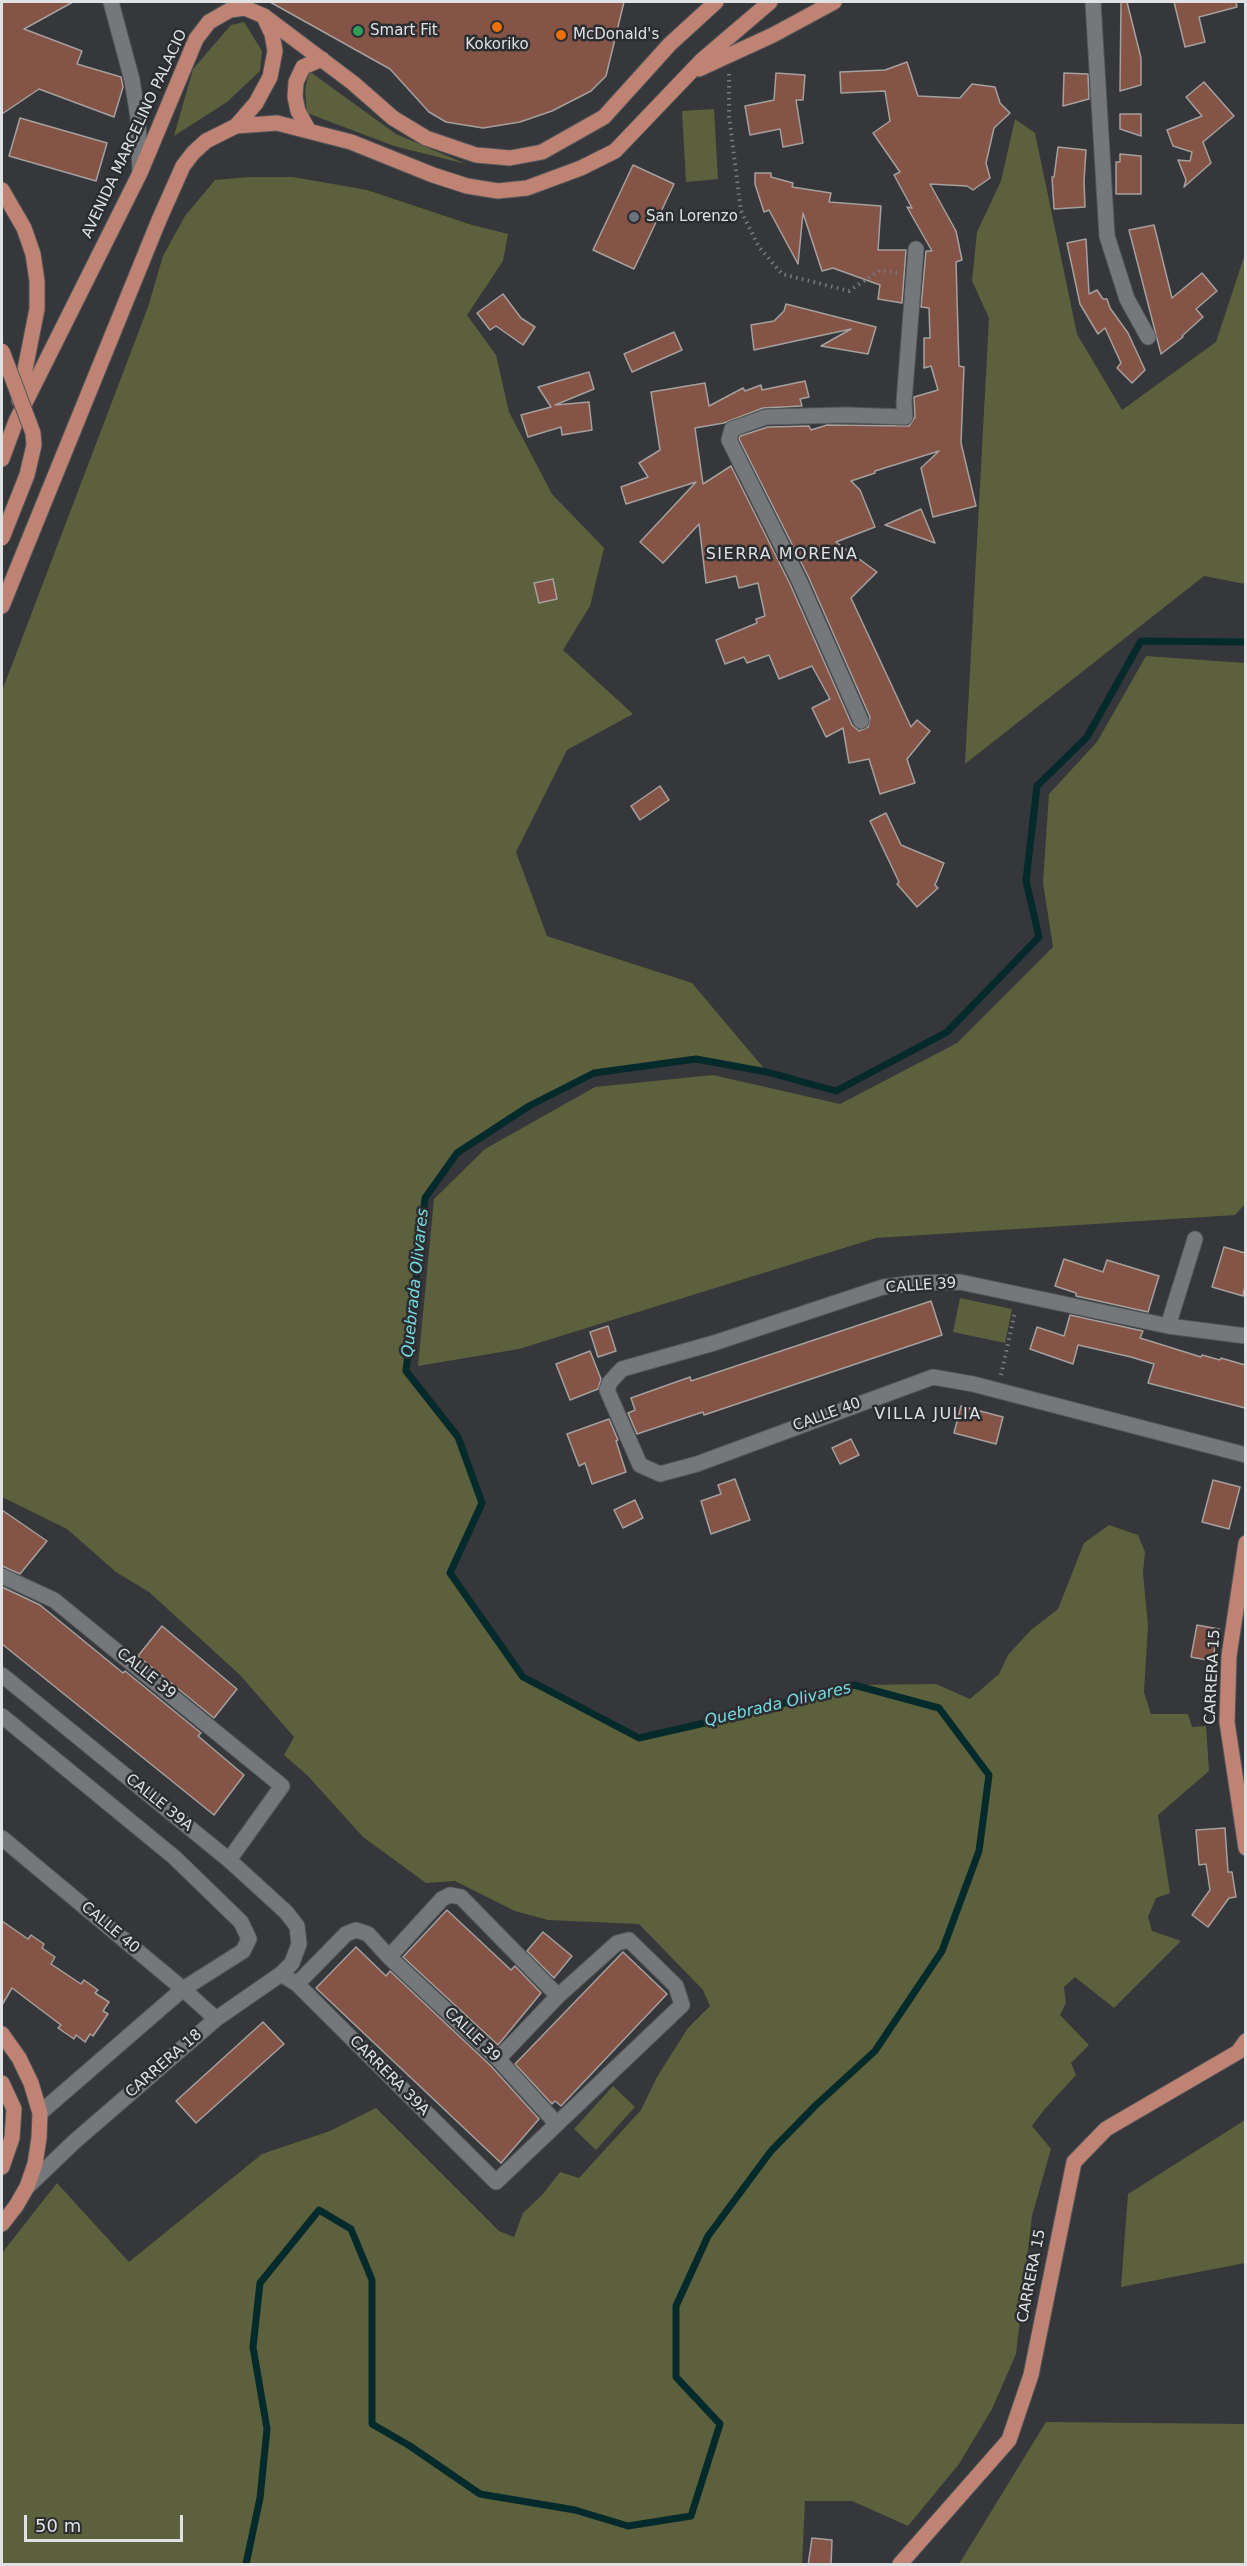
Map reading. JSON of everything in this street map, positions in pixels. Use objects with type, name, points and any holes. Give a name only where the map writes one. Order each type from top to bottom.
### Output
[{"type":"main road","name":"AVENIDA MARCELINO PALACIO","points":[[2,459],[16,421],[140,173],[196,39],[209,22],[230,10],[245,8],[264,16],[322,59],[393,118],[426,138],[476,155],[510,158],[542,152],[604,117],[670,45],[716,2]]},
{"type":"main road","points":[[2,606],[159,220],[183,166],[206,141],[236,126],[277,123],[351,142],[467,186],[498,192],[527,188],[581,168],[615,151],[694,72],[702,60],[770,2]]},
{"type":"main road","points":[[694,72],[773,35],[834,2]]},
{"type":"main road","points":[[236,126],[256,103],[270,77],[275,51],[272,34],[264,16]]},
{"type":"main road","points":[[309,131],[298,111],[295,97],[296,82],[303,67],[322,59]]},
{"type":"main road","points":[[2,190],[24,228],[33,254],[37,281],[37,309],[16,421]]},
{"type":"main road","points":[[2,351],[33,433],[34,445],[27,476],[2,538]]},
{"type":"main road","name":"CARRERA 15","points":[[1245,1543],[1229,1656],[1227,1722],[1245,1848]]},
{"type":"main road","points":[[2,2034],[19,2058],[31,2083],[40,2113],[35,2164],[27,2187],[2,2224]]},
{"type":"main road","name":"CARRERA 15","points":[[900,2565],[1009,2440],[1031,2375],[1074,2162],[1106,2129],[1238,2052],[1245,2041]]},
{"type":"main road","points":[[2,2083],[14,2109],[12,2138],[2,2167]]},
{"type":"street","points":[[111,2],[135,99],[140,173]]},
{"type":"street","points":[[1093,2],[1107,236],[1127,299],[1148,337]]},
{"type":"street","points":[[861,721],[799,580],[729,440],[732,429],[766,417],[846,415],[905,417],[916,249]]},
{"type":"street","points":[[1168,1326],[1195,1239]]},
{"type":"street","name":"CALLE 39","points":[[610,1382],[622,1369],[714,1343],[883,1287],[960,1282],[1168,1326],[1245,1336]]},
{"type":"street","name":"CALLE 40","points":[[610,1382],[607,1390],[640,1465],[660,1474],[668,1474],[697,1464],[933,1377],[997,1390],[1245,1455]]},
{"type":"street","name":"CALLE 39","points":[[2,1576],[54,1600],[282,1786],[229,1860]]},
{"type":"street","name":"CALLE 39A","points":[[2,1675],[229,1860],[286,1912],[297,1926],[299,1944]]},
{"type":"street","points":[[2,1716],[174,1857],[241,1922],[249,1939],[243,1951],[183,1989],[40,2113]]},
{"type":"street","name":"CALLE 40","points":[[2,1838],[216,2019]]},
{"type":"street","points":[[389,1957],[442,1899],[450,1895],[461,1897],[558,1996]]},
{"type":"street","name":"CALLE 39","points":[[297,1984],[346,1934],[356,1930],[368,1934],[389,1957],[498,2059],[556,2123]]},
{"type":"street","points":[[498,2059],[558,1996],[617,1943],[629,1940],[676,1986],[682,2005],[556,2123]]},
{"type":"street","name":"CARRERA 18","points":[[27,2187],[74,2142],[216,2019],[281,1974],[292,1963],[299,1944]]},
{"type":"street","name":"CARRERA 39A","points":[[281,1974],[297,1984],[496,2182],[556,2123]]},
{"type":"path","points":[[729,56],[729,116],[741,211],[759,247],[782,274],[849,291],[880,270],[914,276]]},
{"type":"path","points":[[997,1390],[1020,1294]]},
{"type":"green space","points":[[244,22],[262,51],[260,71],[227,102],[174,136],[193,69],[231,25]]},
{"type":"green space","points":[[309,71],[396,134],[466,164],[394,146],[307,113],[305,90]]},
{"type":"green space","points":[[714,109],[718,179],[686,182],[682,111]]},
{"type":"green space","points":[[1015,119],[1035,133],[1077,334],[1122,410],[1216,342],[1245,254],[1245,584],[1204,576],[965,764],[989,318],[972,281],[977,232],[1001,181]]},
{"type":"green space","points":[[293,177],[367,190],[472,225],[508,234],[503,261],[467,315],[496,355],[509,412],[552,494],[604,548],[590,606],[563,650],[633,714],[567,750],[516,852],[547,936],[692,983],[767,1072],[696,1059],[594,1073],[529,1106],[457,1153],[425,1198],[406,1371],[458,1437],[482,1503],[451,1573],[523,1677],[639,1738],[854,1685],[936,1684],[970,1699],[999,1674],[1008,1655],[1031,1630],[1058,1609],[1084,1543],[1109,1525],[1138,1535],[1145,1552],[1143,1573],[1148,1625],[1144,1692],[1151,1714],[1188,1714],[1192,1727],[1206,1726],[1209,1771],[1158,1815],[1170,1893],[1156,1898],[1148,1917],[1152,1931],[1181,1941],[1114,2008],[1075,1977],[1064,1987],[1066,2003],[1060,2015],[1089,2045],[1071,2063],[1076,2075],[1032,2126],[1051,2149],[1032,2216],[1016,2354],[992,2409],[959,2464],[908,2526],[852,2501],[805,2501],[802,2564],[2,2564],[2,2253],[57,2183],[129,2262],[262,2154],[330,2131],[376,2108],[499,2231],[514,2237],[523,2213],[543,2194],[560,2172],[579,2178],[641,2110],[657,2077],[688,2028],[710,2006],[703,1990],[639,1924],[548,1920],[515,1911],[455,1881],[426,1883],[363,1837],[307,1775],[284,1755],[294,1737],[240,1675],[149,1592],[116,1572],[67,1529],[2,1497],[2,691],[148,307],[163,256],[185,216],[215,180]]},
{"type":"green space","points":[[1146,656],[1245,663],[1246,1203],[1235,1215],[876,1238],[519,1349],[418,1366],[434,1199],[485,1149],[595,1087],[713,1075],[840,1104],[957,1043],[1053,947],[1043,883],[1049,794],[1097,742]]},
{"type":"green space","points":[[960,1298],[1012,1309],[1005,1343],[953,1332]]},
{"type":"green space","points":[[613,2086],[635,2107],[596,2150],[574,2129]]},
{"type":"green space","points":[[1245,2120],[1245,2263],[1121,2287],[1128,2194]]},
{"type":"green space","points":[[1046,2422],[1245,2424],[1245,2564],[959,2564]]},
{"type":"building","points":[[2,2],[73,2],[24,29],[82,51],[77,64],[121,77],[123,87],[114,117],[39,89],[2,114]]},
{"type":"building","points":[[270,2],[624,2],[606,76],[591,91],[552,111],[520,122],[483,128],[446,122],[429,112],[390,69]]},
{"type":"building","points":[[1121,2],[1127,2],[1141,58],[1141,85],[1120,91]]},
{"type":"building","points":[[1174,2],[1236,2],[1237,7],[1199,17],[1205,42],[1185,47]]},
{"type":"building","points":[[907,62],[918,96],[960,98],[972,84],[995,87],[1000,103],[1010,113],[994,128],[986,163],[990,178],[973,190],[967,186],[930,184],[956,231],[962,260],[956,262],[959,366],[964,367],[961,443],[976,506],[933,517],[921,468],[939,451],[851,481],[860,490],[875,527],[836,542],[877,572],[851,598],[911,727],[917,720],[930,731],[907,759],[915,783],[880,794],[869,759],[849,763],[843,728],[826,737],[812,708],[830,699],[812,666],[779,679],[769,655],[747,663],[744,657],[725,664],[716,640],[757,623],[756,619],[765,616],[758,583],[739,588],[736,576],[706,583],[699,524],[663,563],[640,542],[696,482],[626,504],[621,487],[648,477],[639,463],[660,450],[651,392],[705,383],[709,406],[743,388],[745,391],[761,385],[762,390],[805,381],[809,397],[800,399],[802,406],[763,408],[724,423],[695,428],[703,484],[731,466],[790,584],[852,725],[859,731],[868,727],[870,717],[808,576],[739,439],[740,436],[768,427],[809,426],[811,430],[827,425],[909,426],[915,417],[914,397],[938,390],[931,366],[924,368],[924,338],[930,338],[929,308],[921,307],[926,251],[932,251],[907,207],[912,208],[894,175],[900,172],[873,133],[890,121],[885,91],[841,93],[840,72],[885,70]]},
{"type":"building","points":[[776,73],[805,75],[803,100],[796,100],[803,143],[783,147],[780,129],[750,135],[745,106],[774,100]]},
{"type":"building","points":[[1064,73],[1088,74],[1089,99],[1063,106]]},
{"type":"building","points":[[1204,82],[1234,116],[1203,142],[1211,163],[1184,187],[1186,180],[1178,160],[1190,161],[1192,152],[1173,146],[1167,130],[1202,116],[1186,97]]},
{"type":"building","points":[[1120,114],[1141,114],[1141,136],[1120,129]]},
{"type":"building","points":[[20,118],[107,143],[96,181],[9,156]]},
{"type":"building","points":[[1058,147],[1086,150],[1085,207],[1054,209],[1052,177],[1054,177]]},
{"type":"building","points":[[1120,154],[1141,156],[1141,194],[1116,194],[1116,162],[1120,162]]},
{"type":"building","name":"San Lorenzo","points":[[633,165],[674,184],[634,269],[593,250]]},
{"type":"building","points":[[755,173],[771,173],[771,177],[793,183],[792,187],[831,193],[829,202],[881,206],[878,250],[906,250],[902,303],[878,299],[880,285],[833,268],[822,271],[803,213],[798,264],[769,210],[764,212],[755,184]]},
{"type":"building","points":[[1154,225],[1172,298],[1202,273],[1217,291],[1196,309],[1203,317],[1161,354],[1129,230]]},
{"type":"building","points":[[1086,239],[1089,294],[1097,290],[1103,299],[1107,299],[1110,308],[1128,333],[1145,370],[1132,383],[1117,368],[1121,363],[1105,328],[1098,334],[1080,304],[1067,243]]},
{"type":"building","points":[[503,294],[521,318],[535,327],[523,345],[496,326],[490,330],[477,313]]},
{"type":"building","points":[[786,304],[876,327],[868,354],[821,346],[851,329],[754,350],[751,325],[774,321],[784,311]]},
{"type":"building","points":[[674,332],[682,350],[632,372],[624,354]]},
{"type":"building","points":[[589,372],[594,389],[555,405],[589,402],[592,430],[562,435],[561,427],[528,437],[521,415],[551,407],[538,387]]},
{"type":"building","points":[[921,509],[935,543],[885,525]]},
{"type":"building","points":[[553,579],[557,599],[539,603],[534,583]]},
{"type":"building","points":[[660,786],[669,800],[640,820],[631,806]]},
{"type":"building","points":[[886,813],[901,845],[944,863],[935,885],[938,888],[917,907],[897,884],[899,882],[870,821]]},
{"type":"building","points":[[1224,1247],[1245,1253],[1243,1296],[1212,1287]]},
{"type":"building","points":[[1064,1259],[1103,1272],[1107,1260],[1159,1276],[1148,1312],[1076,1296],[1076,1293],[1055,1286]]},
{"type":"building","points":[[931,1301],[942,1335],[704,1415],[703,1412],[637,1434],[628,1413],[635,1410],[631,1398],[690,1377],[691,1381]]},
{"type":"building","points":[[1070,1315],[1143,1331],[1140,1338],[1201,1357],[1202,1355],[1220,1360],[1221,1358],[1245,1365],[1245,1408],[1148,1383],[1154,1364],[1131,1357],[1078,1345],[1073,1364],[1030,1349],[1037,1327],[1064,1336]]},
{"type":"building","points":[[608,1326],[616,1351],[598,1357],[590,1332]]},
{"type":"building","points":[[590,1351],[601,1379],[598,1389],[570,1400],[556,1364]]},
{"type":"building","points":[[961,1406],[1003,1417],[996,1444],[954,1433]]},
{"type":"building","points":[[609,1419],[618,1440],[616,1441],[626,1472],[592,1484],[585,1463],[579,1466],[567,1434]]},
{"type":"building","points":[[851,1439],[859,1455],[840,1464],[832,1448]]},
{"type":"building","points":[[735,1479],[750,1520],[711,1534],[701,1501],[721,1494],[718,1485]]},
{"type":"building","points":[[1213,1480],[1240,1487],[1229,1529],[1202,1522]]},
{"type":"building","points":[[635,1500],[643,1518],[623,1528],[614,1510]]},
{"type":"building","points":[[2,1510],[47,1541],[20,1574],[2,1566]]},
{"type":"building","points":[[2,1587],[40,1605],[123,1673],[125,1671],[201,1733],[198,1736],[244,1775],[214,1815],[2,1644]]},
{"type":"building","points":[[1197,1625],[1219,1629],[1212,1661],[1191,1657]]},
{"type":"building","points":[[162,1626],[237,1689],[214,1718],[138,1656]]},
{"type":"building","points":[[1225,1828],[1228,1872],[1232,1872],[1236,1897],[1229,1898],[1208,1927],[1192,1915],[1210,1890],[1206,1864],[1199,1865],[1196,1830]]},
{"type":"building","points":[[447,1910],[511,1970],[515,1966],[541,1993],[498,2045],[403,1957]]},
{"type":"building","points":[[2,1921],[28,1939],[31,1935],[44,1944],[42,1948],[55,1957],[51,1964],[81,1984],[84,1980],[98,1990],[95,1993],[109,2002],[103,2011],[108,2014],[93,2036],[90,2034],[85,2042],[76,2035],[74,2039],[58,2028],[61,2025],[12,1988],[2,2005]]},
{"type":"building","points":[[543,1932],[572,1956],[554,1978],[527,1951]]},
{"type":"building","points":[[356,1947],[386,1976],[390,1971],[491,2066],[539,2119],[501,2163],[316,1988]]},
{"type":"building","points":[[623,1952],[667,1994],[561,2106],[555,2101],[552,2104],[515,2064]]},
{"type":"building","points":[[263,2022],[284,2044],[196,2123],[176,2101]]},
{"type":"building","points":[[812,2538],[832,2540],[831,2565],[808,2565]]},
{"type":"waterway","name":"Quebrada Olivares","points":[[246,2564],[260,2498],[267,2429],[253,2347],[260,2283],[319,2210],[351,2229],[372,2280],[372,2424],[410,2446],[480,2494],[575,2510],[628,2526],[691,2516],[720,2424],[676,2377],[676,2306],[708,2236],[771,2151],[816,2105],[875,2051],[942,1951],[979,1851],[989,1775],[939,1708],[854,1685],[639,1738],[523,1677],[450,1573],[482,1503],[458,1437],[406,1371],[425,1198],[457,1153],[529,1106],[594,1073],[696,1059],[767,1072],[836,1091],[947,1032],[1039,937],[1026,881],[1037,786],[1087,737],[1141,641],[1246,642]]},
{"type":"place","name":"Kokoriko","points":[[497,27]]},
{"type":"place","name":"Smart Fit","points":[[358,31]]},
{"type":"place","name":"McDonald's","points":[[561,35]]},
{"type":"place","name":"San Lorenzo","points":[[634,217]]},
{"type":"district","name":"SIERRA MORENA","points":[[782,555]]},
{"type":"district","name":"VILLA JULIA","points":[[928,1415]]}]
